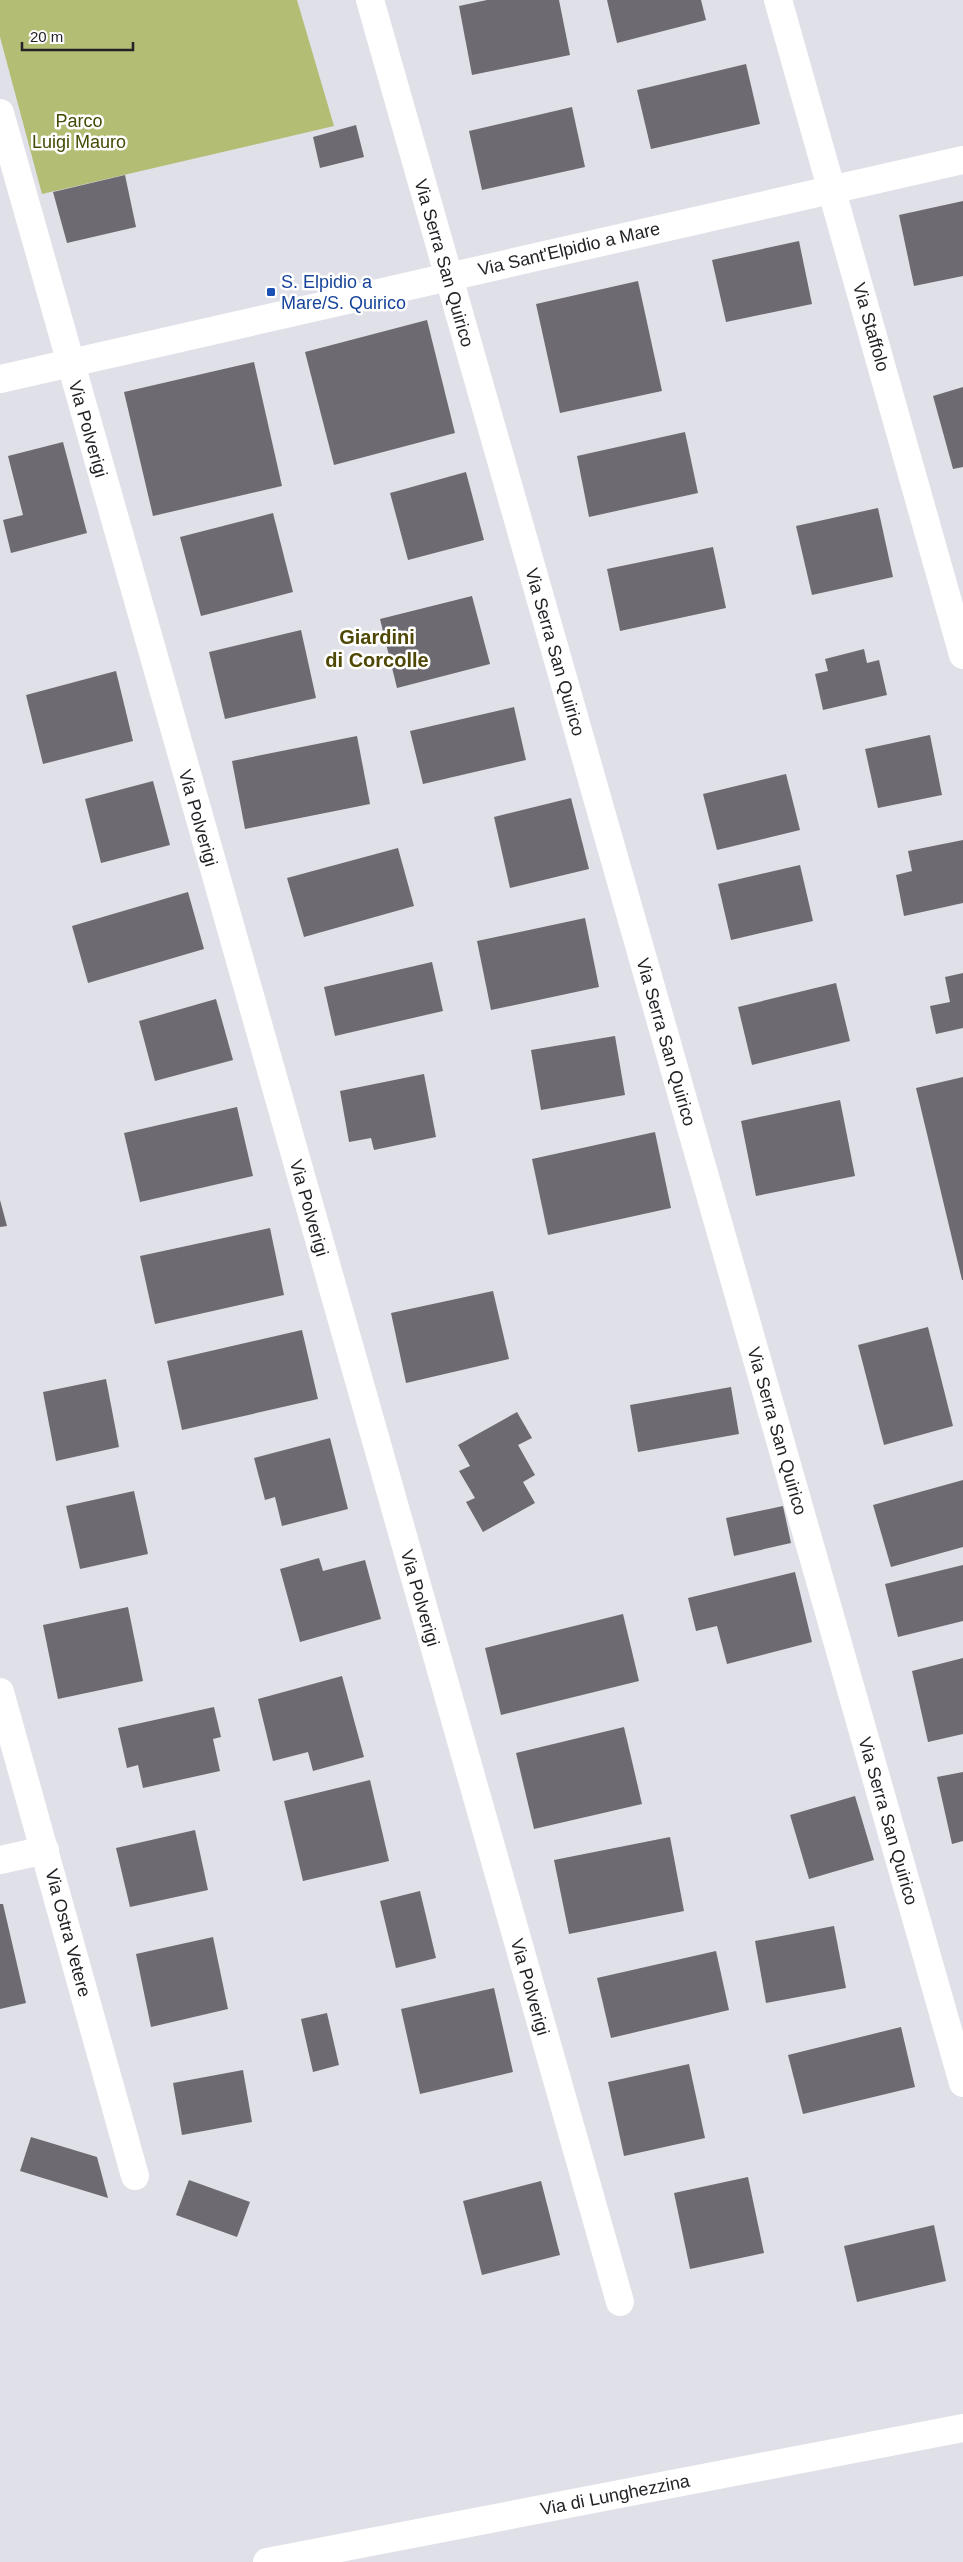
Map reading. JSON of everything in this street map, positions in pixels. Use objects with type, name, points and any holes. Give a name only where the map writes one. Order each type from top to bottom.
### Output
[{"type":"street","name":"Via Serra San Quirico","points":[[370,0],[963,2083]]},
{"type":"street","name":"Via Staffolo","points":[[778,0],[963,655]]},
{"type":"street","name":"Via Polverigi","points":[[0,114],[620,2302]]},
{"type":"street","name":"Via Sant'Elpidio a Mare","points":[[0,379],[963,160]]},
{"type":"street","name":"Via Ostra Vetere","points":[[0,1692],[135,2176]]},
{"type":"street","points":[[0,1860],[45,1850]]},
{"type":"street","name":"Via di Lunghezzina","points":[[267,2562],[963,2428]]},
{"type":"green space","name":"Parco Luigi Mauro","points":[[0,0],[297,0],[334,126],[42,194],[0,37]]},
{"type":"building","points":[[487,0],[559,0],[570,55],[472,75],[459,6]]},
{"type":"building","points":[[607,0],[701,0],[706,20],[617,43]]},
{"type":"building","points":[[746,64],[760,124],[651,149],[637,90]]},
{"type":"building","points":[[572,107],[585,167],[482,190],[469,131]]},
{"type":"building","points":[[356,125],[364,157],[320,168],[313,137]]},
{"type":"building","points":[[125,175],[136,227],[67,243],[53,192]]},
{"type":"building","points":[[963,201],[963,276],[914,286],[899,215]]},
{"type":"building","points":[[799,241],[812,304],[726,322],[712,260]]},
{"type":"building","points":[[638,281],[662,391],[560,413],[536,304]]},
{"type":"building","points":[[427,320],[455,433],[334,465],[305,352]]},
{"type":"building","points":[[254,362],[282,486],[153,516],[124,392]]},
{"type":"building","points":[[963,387],[963,467],[953,469],[933,396]]},
{"type":"building","points":[[685,432],[698,493],[589,517],[577,456]]},
{"type":"building","points":[[63,442],[87,533],[11,553],[3,520],[23,515],[8,456]]},
{"type":"building","points":[[466,472],[484,540],[408,560],[390,493]]},
{"type":"building","points":[[878,508],[893,577],[812,595],[796,526]]},
{"type":"building","points":[[273,513],[293,592],[201,616],[180,537]]},
{"type":"building","points":[[713,547],[726,608],[620,631],[607,569]]},
{"type":"building","points":[[472,596],[490,664],[397,688],[380,619]]},
{"type":"building","points":[[301,630],[316,698],[225,719],[209,652]]},
{"type":"building","points":[[864,649],[867,663],[879,660],[887,695],[823,710],[815,674],[828,671],[825,659]]},
{"type":"building","points":[[116,671],[133,741],[43,764],[26,695]]},
{"type":"building","points":[[514,707],[526,760],[423,784],[410,731]]},
{"type":"building","points":[[930,735],[942,795],[878,808],[865,749]]},
{"type":"building","points":[[357,736],[370,804],[245,829],[232,761]]},
{"type":"building","points":[[786,774],[800,830],[717,850],[703,794]]},
{"type":"building","points":[[153,781],[170,845],[101,863],[85,799]]},
{"type":"building","points":[[571,798],[589,869],[510,888],[494,817]]},
{"type":"building","points":[[963,840],[963,903],[904,916],[896,875],[912,871],[908,851]]},
{"type":"building","points":[[398,848],[414,906],[304,937],[287,878]]},
{"type":"building","points":[[800,865],[813,921],[731,940],[718,884]]},
{"type":"building","points":[[188,892],[204,949],[88,983],[72,926]]},
{"type":"building","points":[[585,918],[599,987],[491,1010],[477,941]]},
{"type":"building","points":[[432,962],[443,1011],[335,1036],[324,987]]},
{"type":"building","points":[[963,973],[963,1028],[936,1034],[930,1006],[950,1002],[945,977]]},
{"type":"building","points":[[836,983],[850,1041],[752,1065],[738,1007]]},
{"type":"building","points":[[216,999],[233,1060],[155,1081],[139,1021]]},
{"type":"building","points":[[615,1036],[625,1095],[541,1110],[531,1050]]},
{"type":"building","points":[[424,1074],[436,1137],[374,1150],[371,1138],[349,1142],[340,1091]]},
{"type":"building","points":[[963,1077],[963,1280],[962,1280],[916,1088]]},
{"type":"building","points":[[840,1100],[855,1176],[756,1196],[741,1121]]},
{"type":"building","points":[[237,1107],[253,1176],[140,1202],[124,1133]]},
{"type":"building","points":[[655,1132],[671,1208],[548,1235],[532,1159]]},
{"type":"building","points":[[0,1200],[7,1226],[0,1227]]},
{"type":"building","points":[[270,1228],[284,1295],[155,1324],[140,1256]]},
{"type":"building","points":[[493,1291],[509,1359],[406,1383],[391,1313]]},
{"type":"building","points":[[928,1327],[953,1426],[884,1445],[858,1345]]},
{"type":"building","points":[[302,1330],[318,1399],[182,1430],[167,1361]]},
{"type":"building","points":[[106,1379],[119,1447],[56,1461],[43,1392]]},
{"type":"building","points":[[731,1387],[739,1434],[638,1452],[630,1405]]},
{"type":"building","points":[[517,1412],[532,1438],[518,1445],[535,1475],[523,1482],[535,1503],[483,1532],[466,1502],[475,1498],[459,1471],[470,1466],[458,1445]]},
{"type":"building","points":[[330,1438],[348,1509],[282,1526],[275,1497],[265,1500],[254,1458]]},
{"type":"building","points":[[963,1480],[963,1547],[891,1567],[873,1505]]},
{"type":"building","points":[[134,1491],[148,1554],[80,1569],[66,1506]]},
{"type":"building","points":[[783,1506],[791,1543],[734,1556],[726,1518]]},
{"type":"building","points":[[319,1558],[323,1571],[365,1560],[381,1619],[300,1642],[280,1569]]},
{"type":"building","points":[[963,1565],[963,1621],[898,1637],[885,1584]]},
{"type":"building","points":[[795,1572],[812,1642],[727,1664],[717,1626],[696,1631],[688,1598]]},
{"type":"building","points":[[128,1607],[143,1681],[58,1699],[43,1625]]},
{"type":"building","points":[[623,1614],[639,1681],[501,1715],[485,1648]]},
{"type":"building","points":[[963,1658],[963,1734],[928,1742],[912,1671]]},
{"type":"building","points":[[342,1676],[364,1757],[313,1771],[308,1752],[273,1761],[258,1699]]},
{"type":"building","points":[[214,1707],[221,1737],[213,1739],[220,1771],[143,1788],[138,1765],[127,1768],[118,1728]]},
{"type":"building","points":[[624,1727],[642,1804],[534,1829],[516,1753]]},
{"type":"building","points":[[963,1772],[963,1841],[952,1844],[937,1777]]},
{"type":"building","points":[[370,1780],[389,1861],[303,1881],[284,1801]]},
{"type":"building","points":[[855,1796],[874,1860],[809,1879],[790,1815]]},
{"type":"building","points":[[195,1830],[208,1890],[130,1907],[116,1848]]},
{"type":"building","points":[[670,1837],[684,1911],[569,1934],[554,1860]]},
{"type":"building","points":[[420,1891],[436,1958],[396,1968],[380,1901]]},
{"type":"building","points":[[0,1904],[3,1904],[26,2003],[0,2009]]},
{"type":"building","points":[[834,1926],[846,1988],[766,2003],[755,1941]]},
{"type":"building","points":[[213,1937],[228,2009],[151,2027],[136,1954]]},
{"type":"building","points":[[716,1951],[729,2010],[611,2038],[597,1978]]},
{"type":"building","points":[[494,1988],[513,2072],[420,2094],[401,2009]]},
{"type":"building","points":[[327,2013],[339,2065],[313,2072],[301,2019]]},
{"type":"building","points":[[901,2027],[915,2087],[803,2114],[788,2055]]},
{"type":"building","points":[[689,2064],[705,2138],[624,2156],[608,2082]]},
{"type":"building","points":[[243,2070],[252,2122],[182,2135],[173,2083]]},
{"type":"building","points":[[31,2137],[97,2157],[108,2198],[20,2171]]},
{"type":"building","points":[[748,2177],[764,2253],[690,2269],[674,2193]]},
{"type":"building","points":[[189,2180],[250,2202],[237,2237],[176,2215]]},
{"type":"building","points":[[541,2181],[560,2255],[482,2275],[463,2201]]},
{"type":"building","points":[[934,2225],[946,2281],[857,2302],[844,2246]]},
{"type":"place","name":"S. Elpidio a Mare/S. Quirico","points":[[271,292]]},
{"type":"district","name":"Giardini di Corcolle","points":[[377,648]]}]
